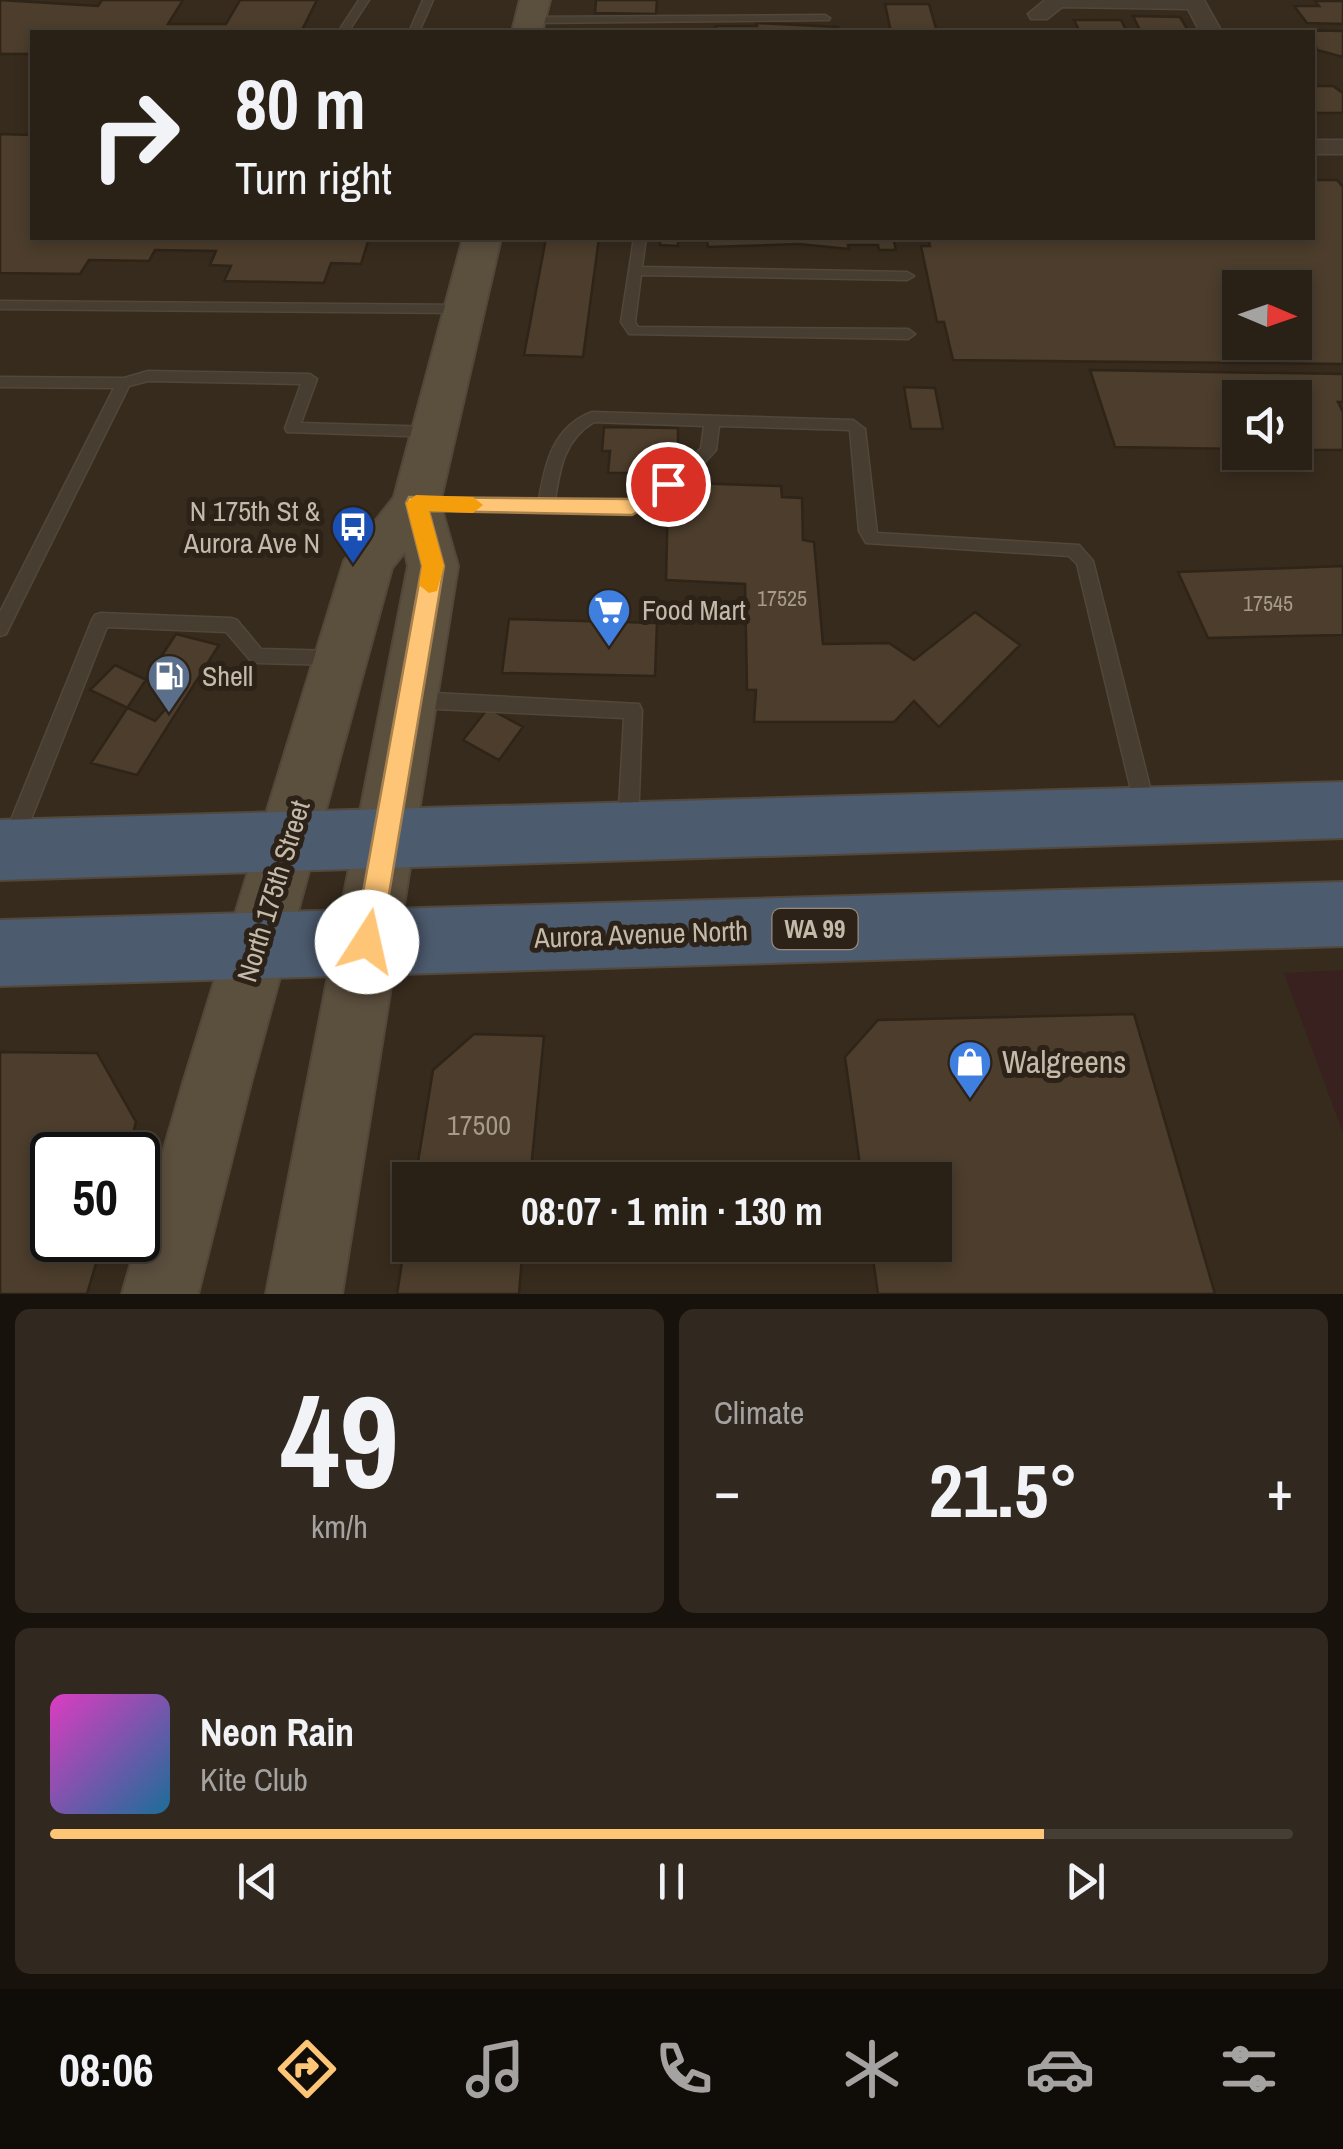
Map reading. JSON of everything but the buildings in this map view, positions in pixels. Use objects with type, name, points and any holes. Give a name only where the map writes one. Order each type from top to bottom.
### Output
[{"type":"highway","points":[[4,850],[1343,810]]},
{"type":"highway","name":"Aurora Avenue North","points":[[0,953],[1343,914]]},
{"type":"street","points":[[1039,14],[1057,1],[1194,1],[1210,30]]},
{"type":"street","points":[[1315,147],[1343,147]]},
{"type":"street","name":"North 175th Street","points":[[160,1294],[256,946],[369,561],[416,503],[482,240]]},
{"type":"street","points":[[304,1294],[433,566],[416,503]]},
{"type":"lane","points":[[344,30],[364,0]]},
{"type":"lane","points":[[415,30],[428,0]]},
{"type":"lane","points":[[531,18],[825,18]]},
{"type":"lane","points":[[640,240],[628,322],[634,331],[908,334]]},
{"type":"lane","points":[[636,271],[907,276]]},
{"type":"lane","points":[[0,305],[466,309]]},
{"type":"lane","points":[[0,382],[124,382],[148,376],[310,379],[292,428],[436,432]]},
{"type":"lane","points":[[0,629],[124,382]]},
{"type":"lane","points":[[546,506],[554,454],[576,425],[592,417],[839,423],[858,429],[867,532],[872,539],[1073,550],[1085,561],[1148,816]]},
{"type":"lane","points":[[416,503],[632,507],[688,470],[708,450],[712,420]]},
{"type":"lane","points":[[4,850],[101,620],[232,625],[257,656],[341,658]]},
{"type":"lane","points":[[409,700],[632,710],[628,831]]},
{"type":"shaded area","points":[[1343,970],[1343,1133],[1284,973]]},
{"type":"slow traffic","points":[[429,585],[433,566],[416,503],[473,505]]},
{"type":"place","name":"N 175th St & Aurora Ave N","points":[[353,565]]},
{"type":"place","name":"Food Mart","points":[[609,648]]},
{"type":"place","name":"Shell","points":[[169,714]]},
{"type":"place","name":"Walgreens","points":[[970,1100]]},
{"type":"route","points":[[367,942],[433,566],[416,503],[632,507],[668,484]]}]
